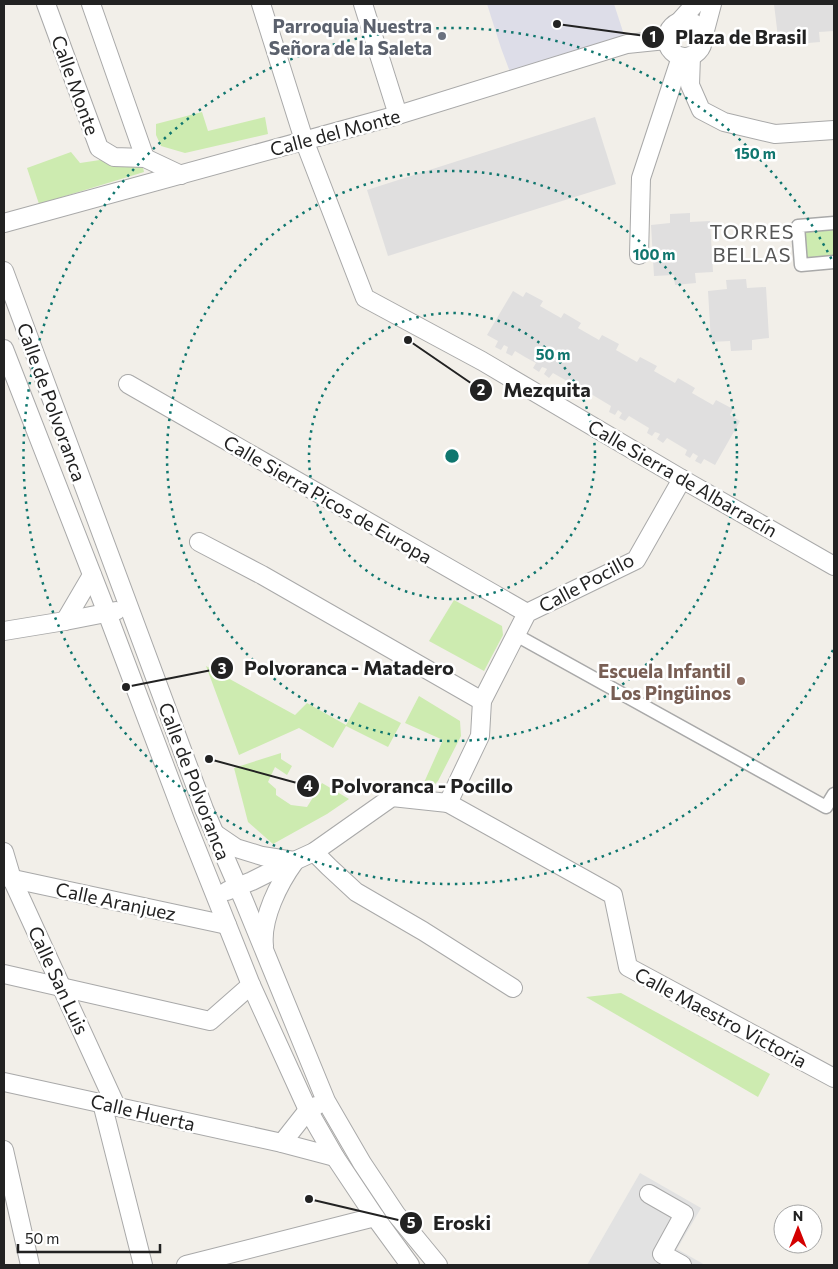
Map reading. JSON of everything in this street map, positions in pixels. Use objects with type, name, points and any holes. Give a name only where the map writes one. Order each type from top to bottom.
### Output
[{"type":"street","name":"Calle Monte","points":[[46,4],[99,148],[114,157],[145,158],[181,175]]},
{"type":"street","points":[[92,4],[145,158]]},
{"type":"street","name":"Calle Sierra de Albarracín","points":[[261,4],[304,140],[365,298],[482,361],[834,566]]},
{"type":"street","points":[[363,4],[398,115]]},
{"type":"street","points":[[686,57],[674,54],[668,48],[666,40],[668,30],[695,4]]},
{"type":"street","points":[[639,255],[640,178],[686,57],[699,50],[712,4]]},
{"type":"street","points":[[678,22],[694,23],[701,31],[702,38]]},
{"type":"street","name":"Calle del Monte","points":[[4,222],[398,115],[627,44],[666,40]]},
{"type":"street","points":[[686,57],[690,85],[701,110],[724,122],[775,134],[834,130]]},
{"type":"street","points":[[834,223],[798,226],[801,265],[834,262]]},
{"type":"street","name":"Calle de Polvoranca","points":[[4,271],[204,809],[326,1101],[362,1163],[396,1214],[438,1265]]},
{"type":"street","name":"Calle de Polvoranca","points":[[4,349],[251,985],[308,1110],[335,1157],[410,1265]]},
{"type":"street","name":"Calle Sierra Picos de Europa","points":[[128,384],[527,612]]},
{"type":"street","name":"Calle Pocillo","points":[[448,803],[480,736],[482,701],[527,612],[636,560],[682,479]]},
{"type":"street","points":[[199,542],[262,575],[482,701]]},
{"type":"street","points":[[65,621],[92,575]]},
{"type":"street","points":[[4,631],[129,608]]},
{"type":"street","points":[[516,635],[826,807],[834,794]]},
{"type":"street","points":[[216,896],[314,852],[392,798],[448,803]]},
{"type":"street","name":"Calle Maestro Victoria","points":[[448,803],[613,895],[628,967],[834,1078]]},
{"type":"street","points":[[214,833],[236,848],[262,856],[295,861]]},
{"type":"street","name":"Calle San Luis","points":[[4,852],[8,878],[63,988],[109,1104],[143,1265]]},
{"type":"street","points":[[314,852],[356,892],[513,988]]},
{"type":"street","points":[[265,954],[264,938],[266,923],[284,875],[295,861]]},
{"type":"street","name":"Calle Aranjuez","points":[[8,878],[227,926]]},
{"type":"street","points":[[4,974],[210,1021],[251,985]]},
{"type":"street","name":"Calle Huerta","points":[[4,1082],[282,1143],[335,1157]]},
{"type":"street","points":[[282,1143],[308,1110],[326,1101]]},
{"type":"street","points":[[4,1150],[30,1265]]},
{"type":"street","points":[[650,1194],[684,1214],[662,1254],[682,1265]]},
{"type":"street","points":[[186,1265],[375,1217]]},
{"type":"shaded area","points":[[487,4],[614,4],[627,44],[513,80]]},
{"type":"shaded area","points":[[774,4],[833,4],[834,31],[819,32],[820,42],[796,44],[794,35],[778,37]]},
{"type":"shaded area","points":[[595,117],[616,184],[388,256],[367,190]]},
{"type":"shaded area","points":[[690,213],[690,222],[710,221],[713,272],[695,273],[696,283],[675,285],[674,275],[654,276],[651,225],[670,223],[670,214]]},
{"type":"shaded area","points":[[746,279],[747,288],[766,287],[769,338],[752,340],[752,350],[731,351],[730,341],[711,342],[708,291],[727,289],[726,280]]},
{"type":"shaded area","points":[[513,291],[523,297],[526,292],[543,301],[540,306],[561,318],[564,313],[581,323],[578,328],[599,340],[602,335],[619,344],[616,350],[637,362],[640,357],[657,366],[654,371],[675,383],[678,378],[695,388],[692,393],[713,405],[716,400],[733,409],[730,415],[740,421],[715,465],[704,459],[701,464],[695,461],[698,456],[693,453],[690,458],[685,455],[687,450],[667,438],[663,443],[657,439],[660,434],[655,432],[652,436],[647,433],[649,428],[629,416],[625,421],[619,418],[622,413],[618,410],[615,415],[609,412],[611,406],[591,394],[587,399],[582,396],[584,391],[580,388],[577,393],[571,390],[574,385],[553,373],[549,378],[544,374],[547,369],[542,367],[539,372],[533,368],[536,363],[515,351],[512,356],[506,353],[508,347],[504,345],[501,350],[495,347],[498,341],[487,335]]},
{"type":"shaded area","points":[[640,1173],[701,1208],[677,1249],[705,1265],[587,1265]]},
{"type":"green space","points":[[202,112],[208,131],[265,117],[268,134],[185,153],[161,146],[156,135],[156,124]]},
{"type":"green space","points":[[71,152],[80,163],[100,160],[143,168],[144,172],[39,204],[27,168]]},
{"type":"green space","points":[[834,223],[834,262],[801,265],[798,226]]},
{"type":"green space","points":[[454,600],[502,626],[503,635],[484,671],[429,641]]},
{"type":"green space","points":[[206,666],[295,715],[307,703],[346,725],[359,702],[401,723],[388,747],[346,726],[333,748],[299,728],[239,755]]},
{"type":"green space","points":[[419,696],[460,721],[461,736],[438,781],[433,786],[422,787],[443,740],[405,723]]},
{"type":"green space","points":[[281,753],[281,759],[292,766],[287,775],[275,767],[268,782],[276,789],[276,795],[291,805],[307,807],[322,783],[349,799],[327,814],[273,844],[248,822],[234,768]]},
{"type":"green space","points":[[621,993],[770,1074],[758,1097],[586,997]]},
{"type":"place","name":"Plaza de Brasil","points":[[557,24]]},
{"type":"place","name":"Parroquia Nuestra Señora de la Saleta","points":[[442,36]]},
{"type":"place","name":"Mezquita","points":[[408,340]]},
{"type":"place","name":"Escuela Infantil Los Pingüinos","points":[[741,681]]},
{"type":"place","name":"Polvoranca - Matadero","points":[[126,687]]},
{"type":"place","name":"Polvoranca - Pocillo","points":[[209,759]]},
{"type":"place","name":"Eroski","points":[[309,1199]]},
{"type":"district","name":"TORRES BELLAS","points":[[752,242]]}]
